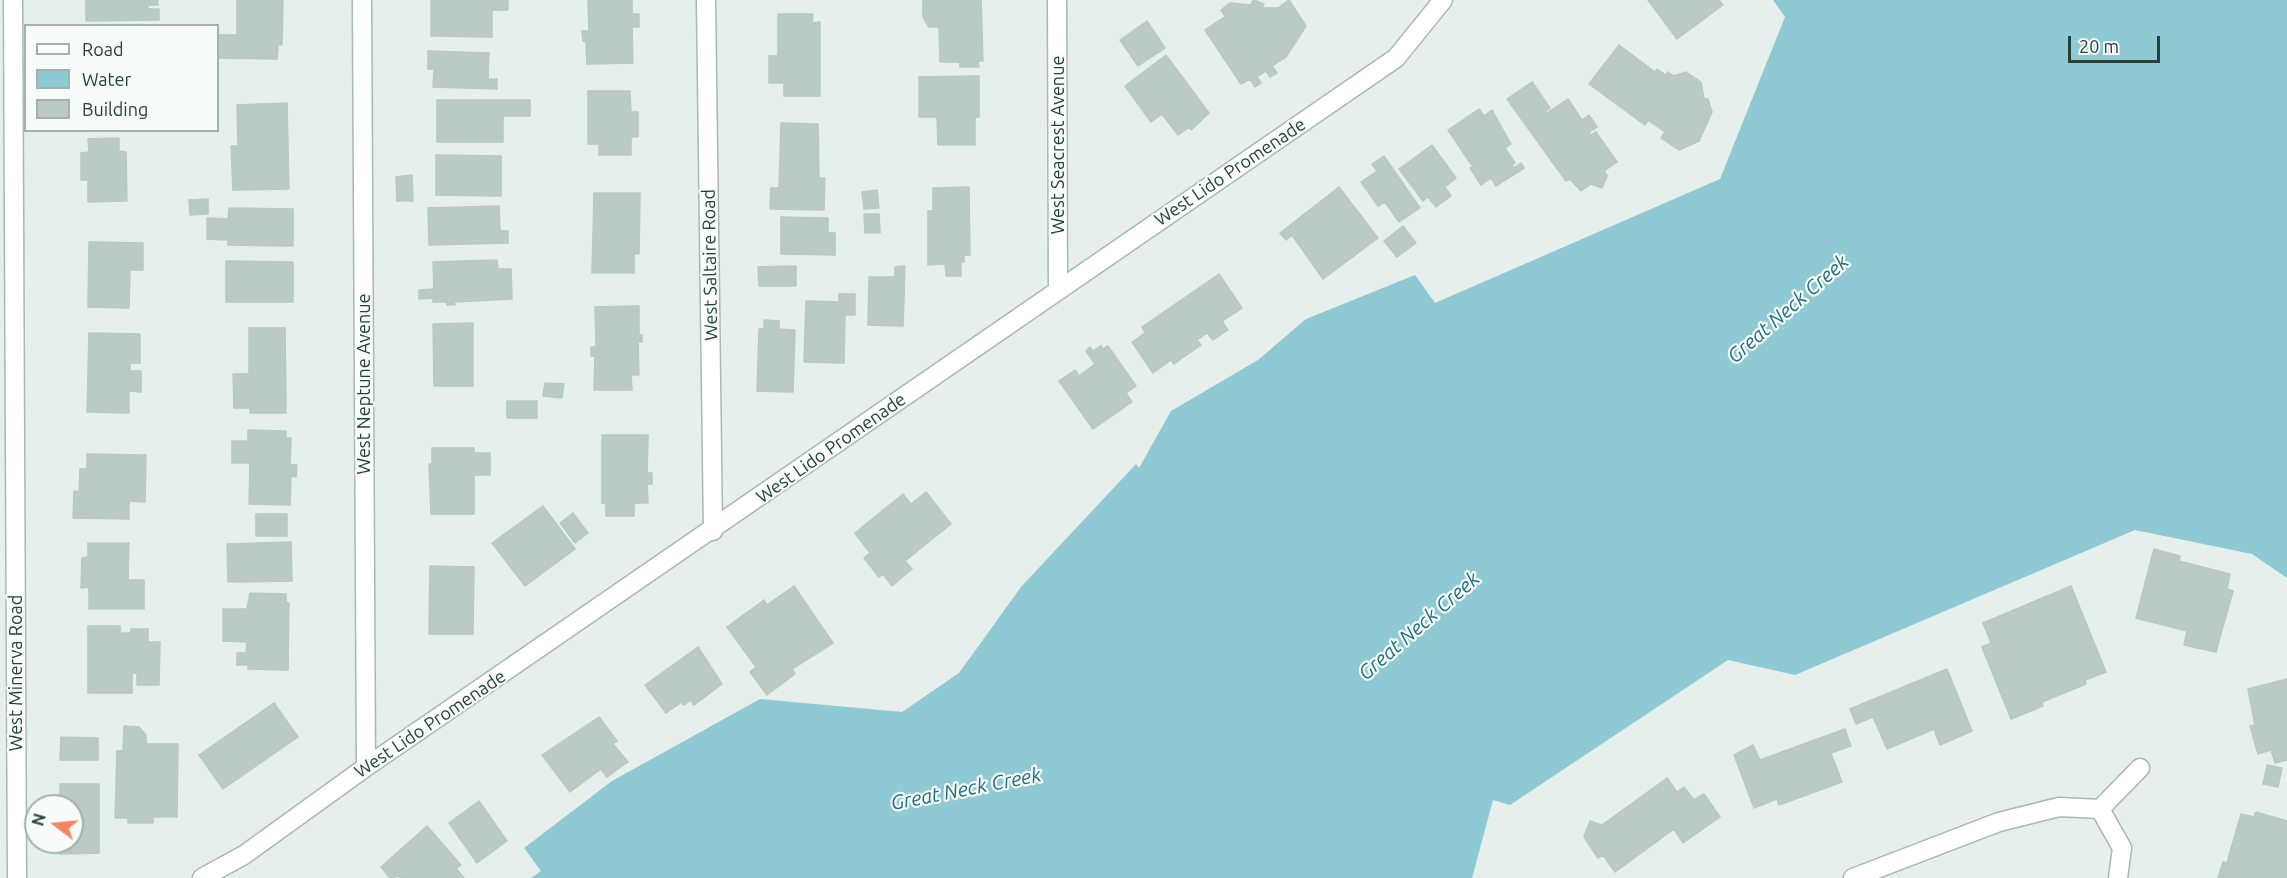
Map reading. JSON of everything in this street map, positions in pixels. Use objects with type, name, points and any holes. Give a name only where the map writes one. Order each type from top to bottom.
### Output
[{"type":"street","name":"West Minerva Road","points":[[13,0],[17,878]]},
{"type":"street","name":"West Neptune Avenue","points":[[362,0],[366,767]]},
{"type":"street","name":"West Saltaire Road","points":[[706,0],[713,531]]},
{"type":"street","name":"West Seacrest Avenue","points":[[1058,0],[1058,290]]},
{"type":"street","name":"West Lido Promenade","points":[[202,878],[244,855],[366,767],[713,531],[1396,58],[1443,0]]},
{"type":"street","points":[[1853,878],[1999,822],[2059,807],[2100,809],[2140,768]]},
{"type":"street","points":[[2100,809],[2122,848],[2118,878]]},
{"type":"water","name":"Great Neck Creek","points":[[1773,0],[2287,0],[2287,578],[2252,554],[2135,530],[1795,675],[1728,660],[1510,805],[1493,800],[1472,878],[531,878],[541,871],[524,848],[612,781],[760,699],[902,712],[959,673],[1021,587],[1136,464],[1139,468],[1171,411],[1258,360],[1306,319],[1415,275],[1435,303],[1720,179],[1785,17]]},
{"type":"building","points":[[86,0],[158,0],[158,5],[148,5],[148,9],[159,9],[159,20],[86,21]]},
{"type":"building","points":[[237,0],[283,0],[282,45],[278,45],[277,59],[219,58],[219,35],[237,35]]},
{"type":"building","points":[[508,0],[508,10],[492,10],[492,37],[431,36],[431,1]]},
{"type":"building","points":[[588,0],[632,0],[632,14],[639,14],[639,27],[632,27],[633,63],[587,64],[586,41],[583,41],[582,31],[589,31]]},
{"type":"building","points":[[923,0],[981,0],[983,61],[978,61],[979,67],[960,67],[960,62],[940,62],[939,27],[929,27],[923,17]]},
{"type":"building","points":[[1253,0],[1264,4],[1262,8],[1278,8],[1289,0],[1306,26],[1286,57],[1272,66],[1277,73],[1270,77],[1266,71],[1257,77],[1261,83],[1255,87],[1250,79],[1241,84],[1205,30],[1225,17],[1221,10],[1230,3],[1251,5]]},
{"type":"building","points":[[1648,0],[1719,0],[1723,5],[1677,39]]},
{"type":"building","points":[[778,14],[813,14],[812,23],[820,22],[820,96],[784,96],[784,83],[769,83],[769,56],[778,56]]},
{"type":"building","points":[[1147,21],[1165,48],[1138,66],[1120,40]]},
{"type":"building","points":[[1619,45],[1655,72],[1657,69],[1666,75],[1668,72],[1674,76],[1686,72],[1701,82],[1704,99],[1708,99],[1712,112],[1699,141],[1679,150],[1661,138],[1665,132],[1648,120],[1645,125],[1589,84]]},
{"type":"building","points":[[428,51],[489,53],[488,79],[497,79],[497,89],[433,87],[434,69],[428,69]]},
{"type":"building","points":[[1166,55],[1209,113],[1191,130],[1190,127],[1178,135],[1162,114],[1151,122],[1125,86]]},
{"type":"building","points":[[979,76],[979,117],[975,117],[975,145],[938,145],[937,117],[919,117],[919,77]]},
{"type":"building","points":[[1532,82],[1550,108],[1545,111],[1547,113],[1568,99],[1582,120],[1589,115],[1597,127],[1589,132],[1591,135],[1596,132],[1617,162],[1604,171],[1607,176],[1602,188],[1591,184],[1581,191],[1570,179],[1566,181],[1507,99]]},
{"type":"building","points":[[588,91],[630,91],[631,112],[638,112],[638,137],[631,137],[631,155],[599,155],[599,144],[588,144]]},
{"type":"building","points":[[437,100],[530,100],[530,116],[503,116],[503,142],[437,142]]},
{"type":"building","points":[[287,103],[289,189],[233,190],[231,146],[238,146],[237,105]]},
{"type":"building","points":[[1479,109],[1484,116],[1492,110],[1511,144],[1505,148],[1515,163],[1512,165],[1514,168],[1521,163],[1524,168],[1496,186],[1491,178],[1481,185],[1470,168],[1473,167],[1448,130]]},
{"type":"building","points":[[781,123],[818,124],[819,178],[825,178],[824,210],[770,209],[771,188],[779,188]]},
{"type":"building","points":[[119,138],[119,151],[126,152],[127,201],[88,202],[88,180],[81,180],[81,153],[89,152],[88,139]]},
{"type":"building","points":[[1432,145],[1456,178],[1445,187],[1451,196],[1436,207],[1428,197],[1423,201],[1399,169]]},
{"type":"building","points":[[436,155],[501,156],[501,196],[436,195]]},
{"type":"building","points":[[1384,156],[1420,208],[1399,222],[1385,202],[1378,206],[1361,182],[1377,171],[1372,164]]},
{"type":"building","points":[[412,175],[413,201],[397,201],[396,177]]},
{"type":"building","points":[[969,187],[970,255],[964,255],[964,262],[961,262],[961,276],[946,276],[945,264],[928,265],[928,211],[933,211],[933,188]]},
{"type":"building","points":[[1339,187],[1378,238],[1323,279],[1292,235],[1286,240],[1280,233]]},
{"type":"building","points":[[877,190],[879,208],[864,209],[862,192]]},
{"type":"building","points":[[594,193],[640,193],[639,254],[634,254],[634,273],[592,273]]},
{"type":"building","points":[[208,199],[208,214],[190,215],[189,200]]},
{"type":"building","points":[[499,206],[500,231],[508,231],[508,243],[429,245],[428,208]]},
{"type":"building","points":[[229,208],[293,209],[293,246],[228,245],[228,240],[207,239],[207,218],[228,219]]},
{"type":"building","points":[[864,214],[879,214],[880,233],[865,233]]},
{"type":"building","points":[[781,217],[828,218],[828,233],[835,233],[835,255],[781,254]]},
{"type":"building","points":[[1403,226],[1416,243],[1397,257],[1384,241]]},
{"type":"building","points":[[89,242],[143,243],[143,270],[130,270],[129,308],[88,307]]},
{"type":"building","points":[[497,260],[498,269],[511,269],[512,299],[454,302],[455,305],[447,305],[447,302],[433,302],[433,298],[419,299],[419,290],[434,289],[433,262]]},
{"type":"building","points":[[226,261],[293,262],[293,302],[226,302]]},
{"type":"building","points":[[796,266],[796,286],[759,286],[758,267]]},
{"type":"building","points":[[905,266],[903,326],[868,325],[869,277],[895,277],[895,267]]},
{"type":"building","points":[[1219,274],[1242,308],[1222,321],[1228,330],[1213,340],[1207,333],[1197,340],[1201,345],[1174,364],[1171,360],[1153,373],[1132,342],[1145,333],[1142,327]]},
{"type":"building","points":[[839,294],[855,294],[855,315],[845,315],[844,363],[804,362],[806,301],[839,302]]},
{"type":"building","points":[[639,306],[639,335],[642,335],[642,342],[638,342],[639,375],[631,375],[632,390],[594,390],[595,356],[591,356],[591,347],[596,347],[595,307]]},
{"type":"building","points":[[764,320],[779,321],[779,329],[795,330],[793,392],[757,391],[759,329],[764,329]]},
{"type":"building","points":[[473,323],[473,386],[434,386],[433,324]]},
{"type":"building","points":[[249,328],[285,328],[286,413],[250,413],[250,408],[234,408],[233,374],[249,374]]},
{"type":"building","points":[[89,333],[140,334],[140,363],[130,363],[130,371],[141,371],[141,392],[129,391],[129,413],[87,412]]},
{"type":"building","points":[[1101,346],[1103,349],[1108,346],[1136,386],[1126,393],[1132,402],[1093,429],[1059,381],[1075,370],[1079,376],[1095,364],[1086,351],[1090,347],[1093,351]]},
{"type":"building","points":[[545,383],[564,384],[562,398],[543,396]]},
{"type":"building","points":[[507,401],[537,401],[537,418],[507,418]]},
{"type":"building","points":[[248,430],[286,431],[286,438],[291,438],[290,465],[297,465],[296,477],[291,476],[290,505],[249,504],[250,463],[232,463],[232,441],[248,441]]},
{"type":"building","points":[[602,435],[648,435],[647,473],[652,473],[652,484],[647,484],[648,503],[634,503],[634,516],[606,516],[606,503],[602,503]]},
{"type":"building","points":[[432,448],[474,448],[474,453],[490,453],[490,475],[474,475],[474,514],[431,514],[429,464],[432,464]]},
{"type":"building","points":[[87,454],[146,455],[145,502],[129,501],[129,519],[73,518],[74,491],[79,492],[80,469],[87,469]]},
{"type":"building","points":[[926,492],[951,524],[905,561],[912,569],[892,586],[883,574],[879,577],[864,558],[870,553],[855,533],[903,494],[911,504]]},
{"type":"building","points":[[543,506],[575,549],[525,586],[492,543]]},
{"type":"building","points":[[573,513],[588,533],[575,543],[560,523]]},
{"type":"building","points":[[256,514],[287,514],[287,536],[256,536]]},
{"type":"building","points":[[291,542],[292,581],[228,582],[227,544]]},
{"type":"building","points":[[88,543],[129,543],[128,580],[144,580],[144,609],[89,609],[89,587],[81,588],[82,558],[88,557]]},
{"type":"building","points":[[2154,549],[2180,556],[2179,561],[2230,574],[2227,589],[2233,591],[2216,652],[2184,645],[2187,631],[2136,618]]},
{"type":"building","points":[[430,566],[474,567],[473,634],[429,634]]},
{"type":"building","points":[[794,586],[833,643],[792,669],[795,674],[767,695],[750,672],[756,667],[727,627],[764,600],[767,605]]},
{"type":"building","points":[[2071,586],[2106,672],[2085,680],[2086,684],[2042,702],[2043,706],[2011,719],[1982,647],[1991,643],[1983,623]]},
{"type":"building","points":[[250,593],[286,594],[286,602],[289,603],[288,670],[248,669],[248,665],[237,665],[237,653],[246,653],[247,642],[223,641],[223,609],[247,609]]},
{"type":"building","points":[[88,626],[120,626],[120,633],[131,633],[131,629],[148,629],[148,642],[160,642],[159,685],[137,685],[137,673],[132,673],[132,693],[88,693]]},
{"type":"building","points":[[698,647],[722,684],[694,705],[691,700],[684,705],[682,702],[666,713],[645,685]]},
{"type":"building","points":[[1947,669],[1972,731],[1940,745],[1934,729],[1887,749],[1873,717],[1856,724],[1850,709]]},
{"type":"building","points":[[2287,679],[2287,760],[2275,763],[2271,750],[2258,754],[2250,726],[2255,725],[2248,689]]},
{"type":"building","points":[[274,703],[298,737],[223,789],[199,755]]},
{"type":"building","points":[[599,717],[617,741],[613,744],[628,762],[607,777],[601,769],[570,792],[542,755]]},
{"type":"building","points":[[124,726],[139,727],[146,735],[146,744],[178,744],[177,817],[153,817],[153,823],[128,823],[128,818],[115,818],[117,751],[123,751]]},
{"type":"building","points":[[1845,729],[1851,746],[1831,753],[1842,782],[1779,805],[1777,799],[1754,808],[1734,755],[1753,745],[1760,760]]},
{"type":"building","points":[[61,737],[98,738],[98,760],[60,760]]},
{"type":"building","points":[[2267,765],[2282,768],[2278,787],[2263,784]]},
{"type":"building","points":[[1667,778],[1677,792],[1684,787],[1694,800],[1704,794],[1720,817],[1683,843],[1674,829],[1615,872],[1603,855],[1598,858],[1584,837],[1590,821],[1602,825]]},
{"type":"building","points":[[60,784],[99,784],[99,853],[84,853],[84,794],[60,794]]},
{"type":"building","points":[[479,801],[507,841],[477,863],[449,823]]},
{"type":"building","points":[[2256,812],[2287,821],[2287,878],[2218,878],[2223,862],[2227,863],[2241,814],[2254,817]]},
{"type":"building","points":[[427,826],[461,865],[456,868],[464,878],[401,878],[399,876],[390,878],[381,867]]}]
